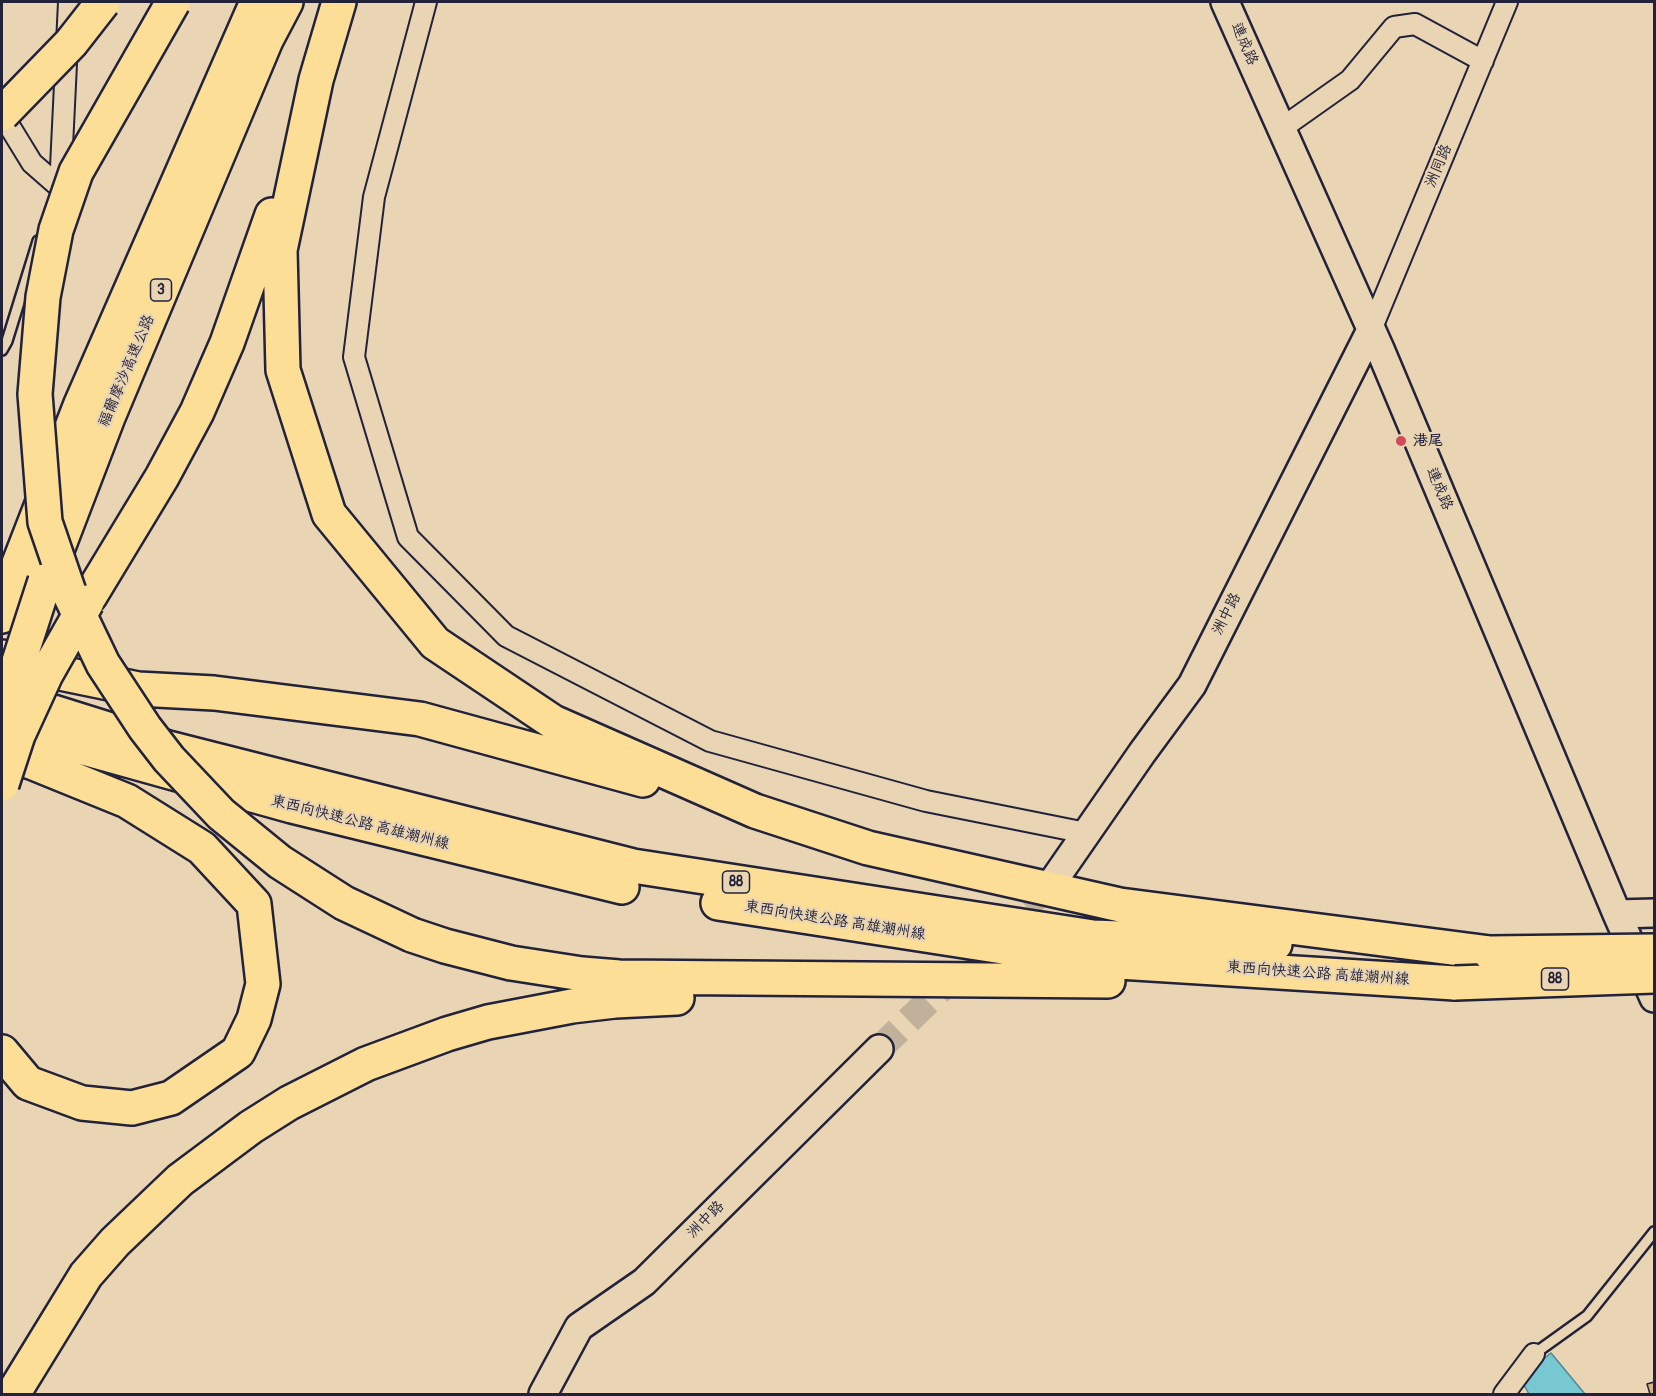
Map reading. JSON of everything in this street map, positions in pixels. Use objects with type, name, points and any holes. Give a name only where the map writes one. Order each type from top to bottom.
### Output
[{"type":"highway","points":[[2,114],[71,43],[103,2]]},
{"type":"highway","points":[[173,2],[76,172],[56,230],[43,297],[35,394],[45,522],[70,595],[90,638],[123,697],[169,759],[221,814],[280,862],[344,903],[412,935],[500,960],[582,974],[656,978],[1455,983]]},
{"type":"highway","name":"福爾摩沙高速公路","points":[[2,714],[31,576],[81,404],[257,2]]},
{"type":"highway","name":"福爾摩沙高速公路","points":[[2,616],[31,576],[108,417],[262,51],[286,2]]},
{"type":"highway","points":[[2,784],[18,735],[46,674],[162,477],[197,412],[227,343],[266,235],[339,2]]},
{"type":"highway","points":[[316,80],[280,250],[283,370],[329,513],[435,642],[553,722],[755,811]]},
{"type":"highway","points":[[2,657],[65,674],[138,689],[214,693],[420,718],[755,811],[868,848],[1120,905],[1490,953]]},
{"type":"highway","name":"東西向快速公路 高雄潮州線","points":[[2,695],[168,748],[633,866],[1093,937],[1490,953],[1654,951]]},
{"type":"highway","name":"東西向快速公路 高雄潮州線","points":[[2,720],[77,746],[292,807],[630,889],[1087,960],[1455,983],[1654,976]]},
{"type":"highway","points":[[2,753],[31,762],[127,801],[202,848],[254,904],[263,984],[254,1019],[238,1052],[171,1098],[132,1108],[82,1103],[28,1083],[2,1052]]},
{"type":"highway","points":[[20,1381],[86,1275],[115,1242],[180,1180],[252,1127],[327,1083],[366,1064],[467,1028],[572,1006],[626,1000],[701,998],[904,978]]},
{"type":"main road","name":"連成路","points":[[1225,2],[1371,330],[1654,998]]},
{"type":"main road","name":"洲中路","points":[[1054,880],[1191,685],[1371,330]]},
{"type":"main road","points":[[1617,914],[1654,913]]},
{"type":"main road","name":"洲中路","points":[[543,1395],[579,1327],[644,1282],[879,1049]]},
{"type":"street","points":[[2,114],[32,164],[54,190],[61,167],[69,2]]},
{"type":"street","points":[[426,2],[374,197],[354,357],[408,537],[506,636],[710,741],[926,801],[1086,833]]},
{"type":"street","name":"洲同路","points":[[1371,330],[1507,2]]},
{"type":"street","points":[[1282,128],[1350,80],[1394,27],[1415,24],[1483,61]]},
{"type":"street","points":[[1504,1395],[1534,1354]]},
{"type":"lane","points":[[2,350],[7,341],[42,229]]},
{"type":"lane","points":[[1534,1354],[1587,1316],[1654,1232]]},
{"type":"water","points":[[1551,1353],[1585,1394],[1529,1394],[1524,1385],[1531,1368]]},
{"type":"building","points":[[1654,1382],[1654,1394],[1650,1394],[1647,1384]]},
{"type":"tunnel","points":[[879,1049],[1054,880]]},
{"type":"place","name":"港尾","points":[[1401,441]]}]
